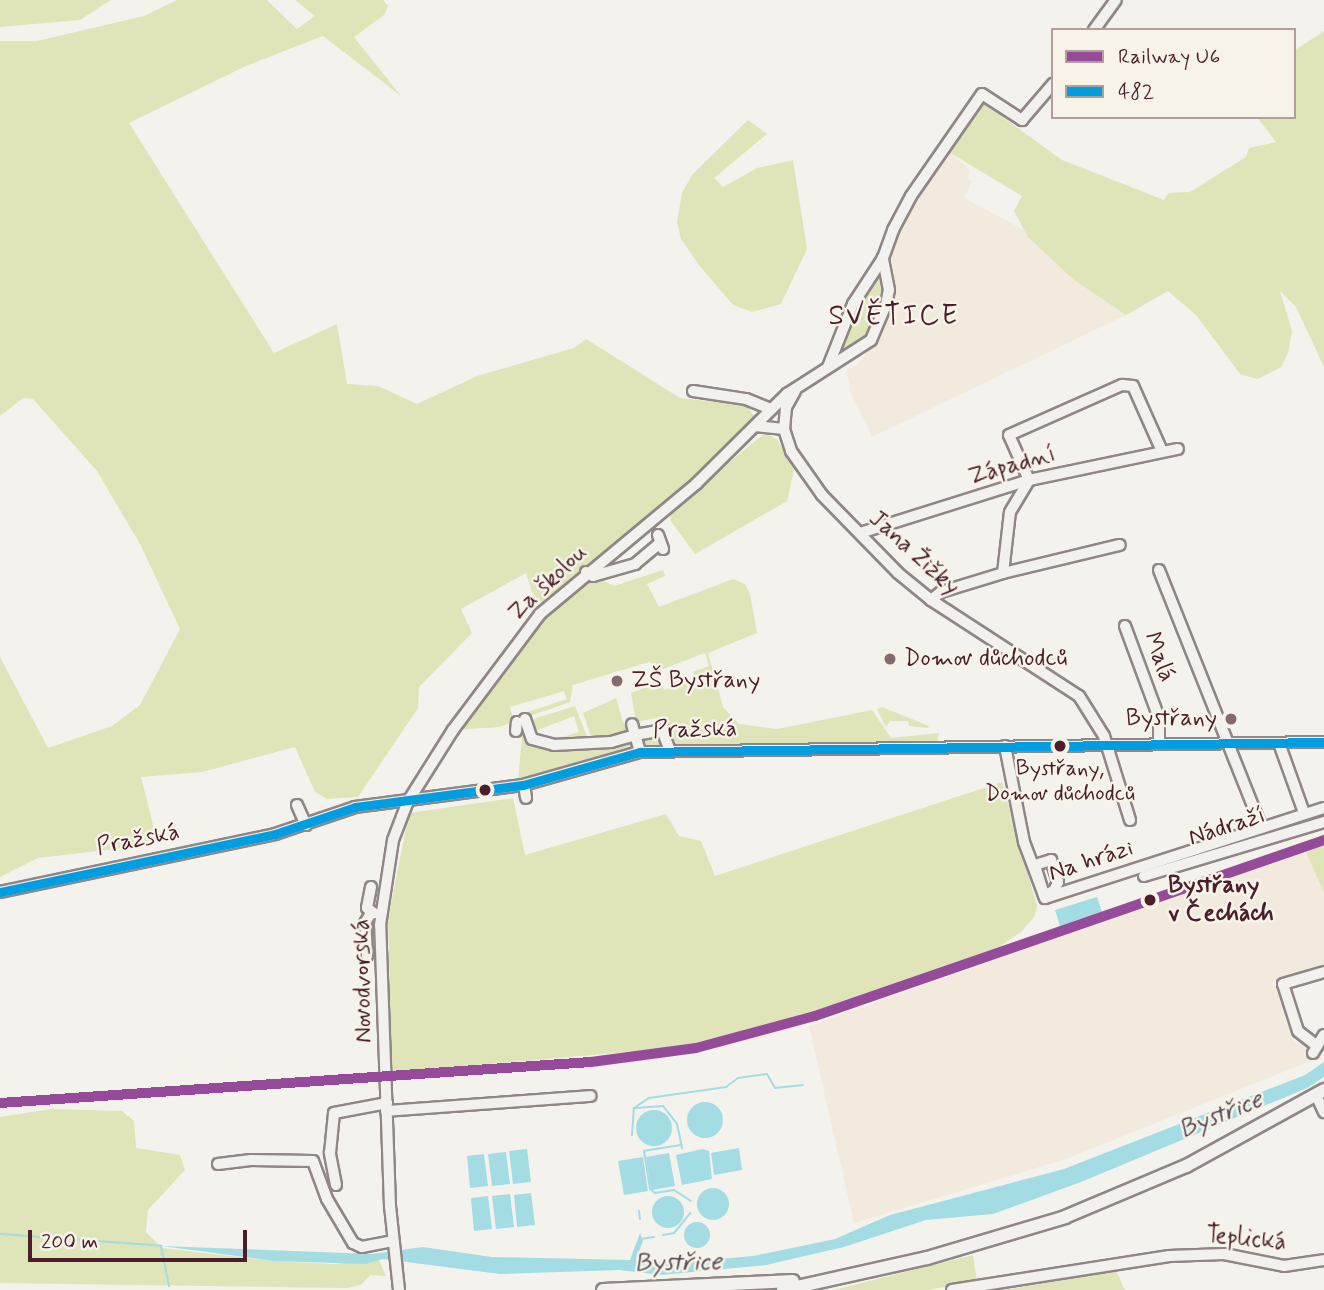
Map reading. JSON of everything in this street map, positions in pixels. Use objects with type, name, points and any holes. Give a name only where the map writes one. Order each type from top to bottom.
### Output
[{"type":"main road","points":[[803,1290],[982,1244],[1104,1202],[1186,1166],[1320,1093]]},
{"type":"main road","points":[[603,1290],[730,1288],[840,1279]]},
{"type":"main road","points":[[783,1290],[840,1279]]},
{"type":"main road","points":[[817,1290],[840,1279]]},
{"type":"street","points":[[1095,28],[1116,0]]},
{"type":"street","points":[[828,367],[853,304],[883,258],[907,202],[982,94],[1019,120],[1029,115],[1051,87]]},
{"type":"street","name":"Za školou","points":[[407,803],[507,654],[540,614],[586,572],[697,483],[771,409],[801,384],[865,346],[876,331],[889,290],[883,258]]},
{"type":"street","points":[[755,426],[784,429],[786,407],[801,384]]},
{"type":"street","points":[[1003,573],[1010,512],[1029,480],[1009,435],[1122,385],[1133,386],[1163,452]]},
{"type":"street","points":[[694,391],[746,399],[771,409]]},
{"type":"street","name":"Jana Žižky","points":[[784,429],[791,451],[811,479],[860,533],[931,600],[1070,687],[1107,743],[1130,820]]},
{"type":"street","name":"Západní","points":[[860,533],[1029,480],[1178,449]]},
{"type":"street","points":[[586,572],[593,576],[635,564],[660,543]]},
{"type":"street","points":[[931,600],[941,592],[1003,573],[1120,545]]},
{"type":"street","points":[[1159,570],[1261,826]]},
{"type":"street","name":"Malá","points":[[1125,626],[1159,718],[1159,743]]},
{"type":"street","points":[[632,724],[640,752]]},
{"type":"street","points":[[540,733],[521,725],[532,739],[543,745],[599,746],[663,730],[670,751]]},
{"type":"street","name":"Pražská","points":[[0,892],[306,825],[355,807],[407,803],[516,783],[640,752],[1107,743],[1324,742]]},
{"type":"street","points":[[1279,743],[1304,813]]},
{"type":"street","name":"Na hrázi","points":[[1006,746],[1024,842],[1040,895],[1049,895],[1324,808]]},
{"type":"street","points":[[516,783],[526,798]]},
{"type":"street","name":"Novodvorská","points":[[400,1290],[393,1244],[376,913],[393,841],[407,803]]},
{"type":"street","points":[[297,806],[306,825]]},
{"type":"street","name":"Nádraží","points":[[1144,876],[1324,822]]},
{"type":"street","points":[[367,956],[365,923],[376,913],[367,908],[371,887]]},
{"type":"street","points":[[1324,972],[1283,984],[1298,1031],[1315,1049],[1324,1035]]},
{"type":"street","points":[[1320,1093],[1324,1112]]},
{"type":"street","points":[[336,1185],[330,1153],[334,1113],[386,1107],[590,1096]]},
{"type":"street","points":[[218,1164],[251,1160],[313,1161],[330,1153]]},
{"type":"street","points":[[313,1161],[321,1186],[353,1243],[362,1247],[393,1244]]},
{"type":"street","name":"Teplická","points":[[952,1290],[1162,1257],[1224,1254],[1284,1266],[1324,1260]]},
{"type":"shaded area","points":[[947,151],[970,170],[967,178],[972,181],[964,198],[1026,231],[1074,280],[1126,315],[872,437],[850,391],[847,369],[857,365],[879,339],[895,289],[891,251],[911,205]]},
{"type":"shaded area","points":[[1324,834],[1324,845],[1307,852],[1324,893],[1324,966],[1271,983],[1280,989],[1294,1041],[1313,1053],[1313,1060],[1066,1159],[854,1223],[809,1026],[1020,951],[765,1037],[652,1061],[0,1109],[0,1098],[590,1057],[695,1042],[813,1011]]},
{"type":"green space","points":[[0,0],[111,0],[80,20],[0,27]]},
{"type":"green space","points":[[177,0],[267,0],[297,29],[315,16],[295,0],[383,0],[388,6],[384,15],[354,37],[401,96],[323,36],[248,65],[129,123],[274,353],[337,324],[347,384],[378,386],[417,404],[477,376],[574,348],[586,339],[680,398],[746,405],[758,421],[696,481],[544,606],[532,592],[526,573],[461,609],[472,633],[419,687],[418,708],[358,797],[327,799],[315,792],[295,747],[202,772],[141,777],[155,833],[149,845],[38,858],[0,877],[0,657],[48,748],[112,726],[140,705],[180,629],[140,544],[97,471],[33,399],[23,398],[0,416],[0,41],[37,41],[144,16]]},
{"type":"green space","points":[[1324,31],[1324,367],[1296,307],[1280,291],[1292,331],[1288,353],[1281,367],[1258,379],[1240,374],[1196,315],[1168,291],[1126,315],[1074,280],[1028,237],[1014,211],[1022,196],[947,151],[983,103],[1062,160],[1164,200],[1169,193],[1190,192],[1246,157],[1249,148],[1276,142],[1259,119],[1296,119],[1296,50]]},
{"type":"green space","points":[[748,120],[767,134],[714,178],[723,187],[757,168],[793,160],[807,249],[781,304],[752,312],[733,305],[699,265],[681,239],[677,222],[682,193],[692,175]]},
{"type":"green space","points":[[882,271],[885,294],[871,332],[864,343],[836,363],[839,340],[856,304]]},
{"type":"green space","points":[[765,433],[778,440],[794,470],[787,501],[695,554],[670,520],[671,511]]},
{"type":"green space","points":[[663,570],[665,576],[647,584],[659,607],[733,579],[745,584],[750,594],[757,633],[708,653],[723,707],[739,724],[777,729],[872,710],[891,738],[939,733],[937,744],[644,745],[643,741],[667,737],[666,731],[675,728],[664,730],[662,717],[636,722],[631,693],[661,682],[664,690],[695,680],[693,672],[709,666],[705,653],[663,669],[649,662],[573,685],[570,702],[499,727],[453,730],[507,654],[586,572],[614,586]],"holes":[[[564,691],[567,699],[513,717],[510,707]]]},
{"type":"green space","points":[[616,698],[623,722],[630,726],[629,736],[592,739],[583,713]]},
{"type":"green space","points":[[575,706],[590,744],[543,743],[579,732],[574,716],[538,730],[530,724],[536,718]]},
{"type":"green space","points":[[882,707],[929,726],[909,726],[908,721],[890,721],[886,727],[877,709]]},
{"type":"green space","points":[[523,725],[535,744],[630,740],[634,749],[518,781]]},
{"type":"green space","points":[[540,733],[543,743],[535,739],[533,736]]},
{"type":"green space","points":[[1002,782],[1037,906],[1035,916],[1021,932],[997,948],[792,1019],[674,1048],[392,1072],[388,919],[409,813],[513,798],[525,855],[666,814],[679,836],[701,841],[715,876]]},
{"type":"green space","points":[[1324,845],[1324,893],[1306,852]]},
{"type":"green space","points":[[51,1109],[122,1111],[134,1121],[136,1148],[180,1155],[185,1170],[148,1210],[146,1232],[162,1248],[274,1261],[333,1264],[379,1260],[386,1276],[370,1275],[361,1285],[347,1288],[0,1283],[0,1117]]},
{"type":"green space","points":[[973,1255],[977,1281],[928,1290],[834,1290]]},
{"type":"green space","points":[[1116,1271],[1125,1290],[1006,1290],[1100,1273]]},
{"type":"water","points":[[1097,897],[1102,912],[1060,926],[1055,910]]},
{"type":"water","points":[[1324,1062],[1324,1077],[1307,1088],[1081,1182],[993,1214],[926,1220],[844,1247],[766,1265],[661,1275],[619,1270],[500,1274],[383,1259],[366,1264],[274,1261],[161,1246],[372,1254],[423,1247],[492,1257],[630,1260],[640,1233],[643,1241],[636,1260],[675,1263],[753,1256],[835,1239],[890,1215],[1064,1169],[1305,1075]]},
{"type":"water","points":[[705,1102],[718,1107],[723,1120],[718,1133],[705,1138],[692,1133],[687,1120],[692,1107]]},
{"type":"water","points":[[654,1110],[667,1115],[672,1128],[667,1141],[654,1146],[641,1141],[636,1128],[641,1115]]},
{"type":"water","points":[[739,1148],[742,1170],[714,1175],[711,1153]]},
{"type":"water","points":[[527,1149],[531,1182],[513,1184],[509,1151]]},
{"type":"water","points":[[703,1149],[709,1151],[712,1179],[682,1185],[676,1155]]},
{"type":"water","points":[[506,1152],[510,1184],[492,1186],[488,1154]]},
{"type":"water","points":[[669,1153],[675,1186],[651,1190],[646,1157]]},
{"type":"water","points":[[484,1154],[488,1186],[470,1188],[467,1156]]},
{"type":"water","points":[[643,1157],[648,1191],[624,1195],[618,1161]]},
{"type":"water","points":[[713,1188],[724,1193],[729,1204],[724,1215],[713,1220],[702,1215],[697,1204],[702,1193]]},
{"type":"water","points":[[531,1193],[535,1225],[517,1227],[514,1195]]},
{"type":"water","points":[[510,1194],[514,1227],[496,1229],[492,1196]]},
{"type":"water","points":[[488,1196],[492,1229],[474,1231],[471,1198]]},
{"type":"water","points":[[668,1196],[679,1201],[684,1212],[679,1223],[668,1228],[657,1223],[652,1212],[657,1201]]},
{"type":"water","points":[[697,1222],[706,1226],[710,1235],[706,1244],[697,1248],[688,1244],[684,1235],[688,1226]]},
{"type":"waterway","points":[[632,1135],[634,1108],[649,1098],[726,1087],[738,1078],[767,1074],[775,1088],[803,1085]]},
{"type":"waterway","points":[[635,1108],[663,1106],[677,1124],[682,1148]]},
{"type":"waterway","points":[[681,1145],[644,1151],[650,1189],[655,1193],[674,1190],[691,1201]]},
{"type":"waterway","points":[[639,1211],[640,1219]]},
{"type":"waterway","points":[[663,1235],[674,1233],[690,1213]]},
{"type":"waterway","name":"Bystřice","points":[[0,1234],[162,1246]]},
{"type":"waterway","points":[[641,1239],[654,1237]]},
{"type":"waterway","points":[[161,1246],[169,1286]]},
{"type":"rail line","name":"U6","points":[[0,1103],[591,1062],[696,1048],[815,1016],[1324,840]]},
{"type":"transit line","name":"482","points":[[0,892],[275,834],[355,807],[523,785],[640,752],[1324,742]]},
{"type":"place","name":"Domov důchodců","points":[[890,659]]},
{"type":"place","name":"ZŠ Bystřany","points":[[617,681]]},
{"type":"place","name":"Bystřany","points":[[1231,719]]},
{"type":"place","name":"Bystřany, Domov důchodců","points":[[1060,746]]},
{"type":"place","name":"Bystřany v Čechách","points":[[1150,900]]},
{"type":"district","name":"SVĚTICE","points":[[894,317]]}]
